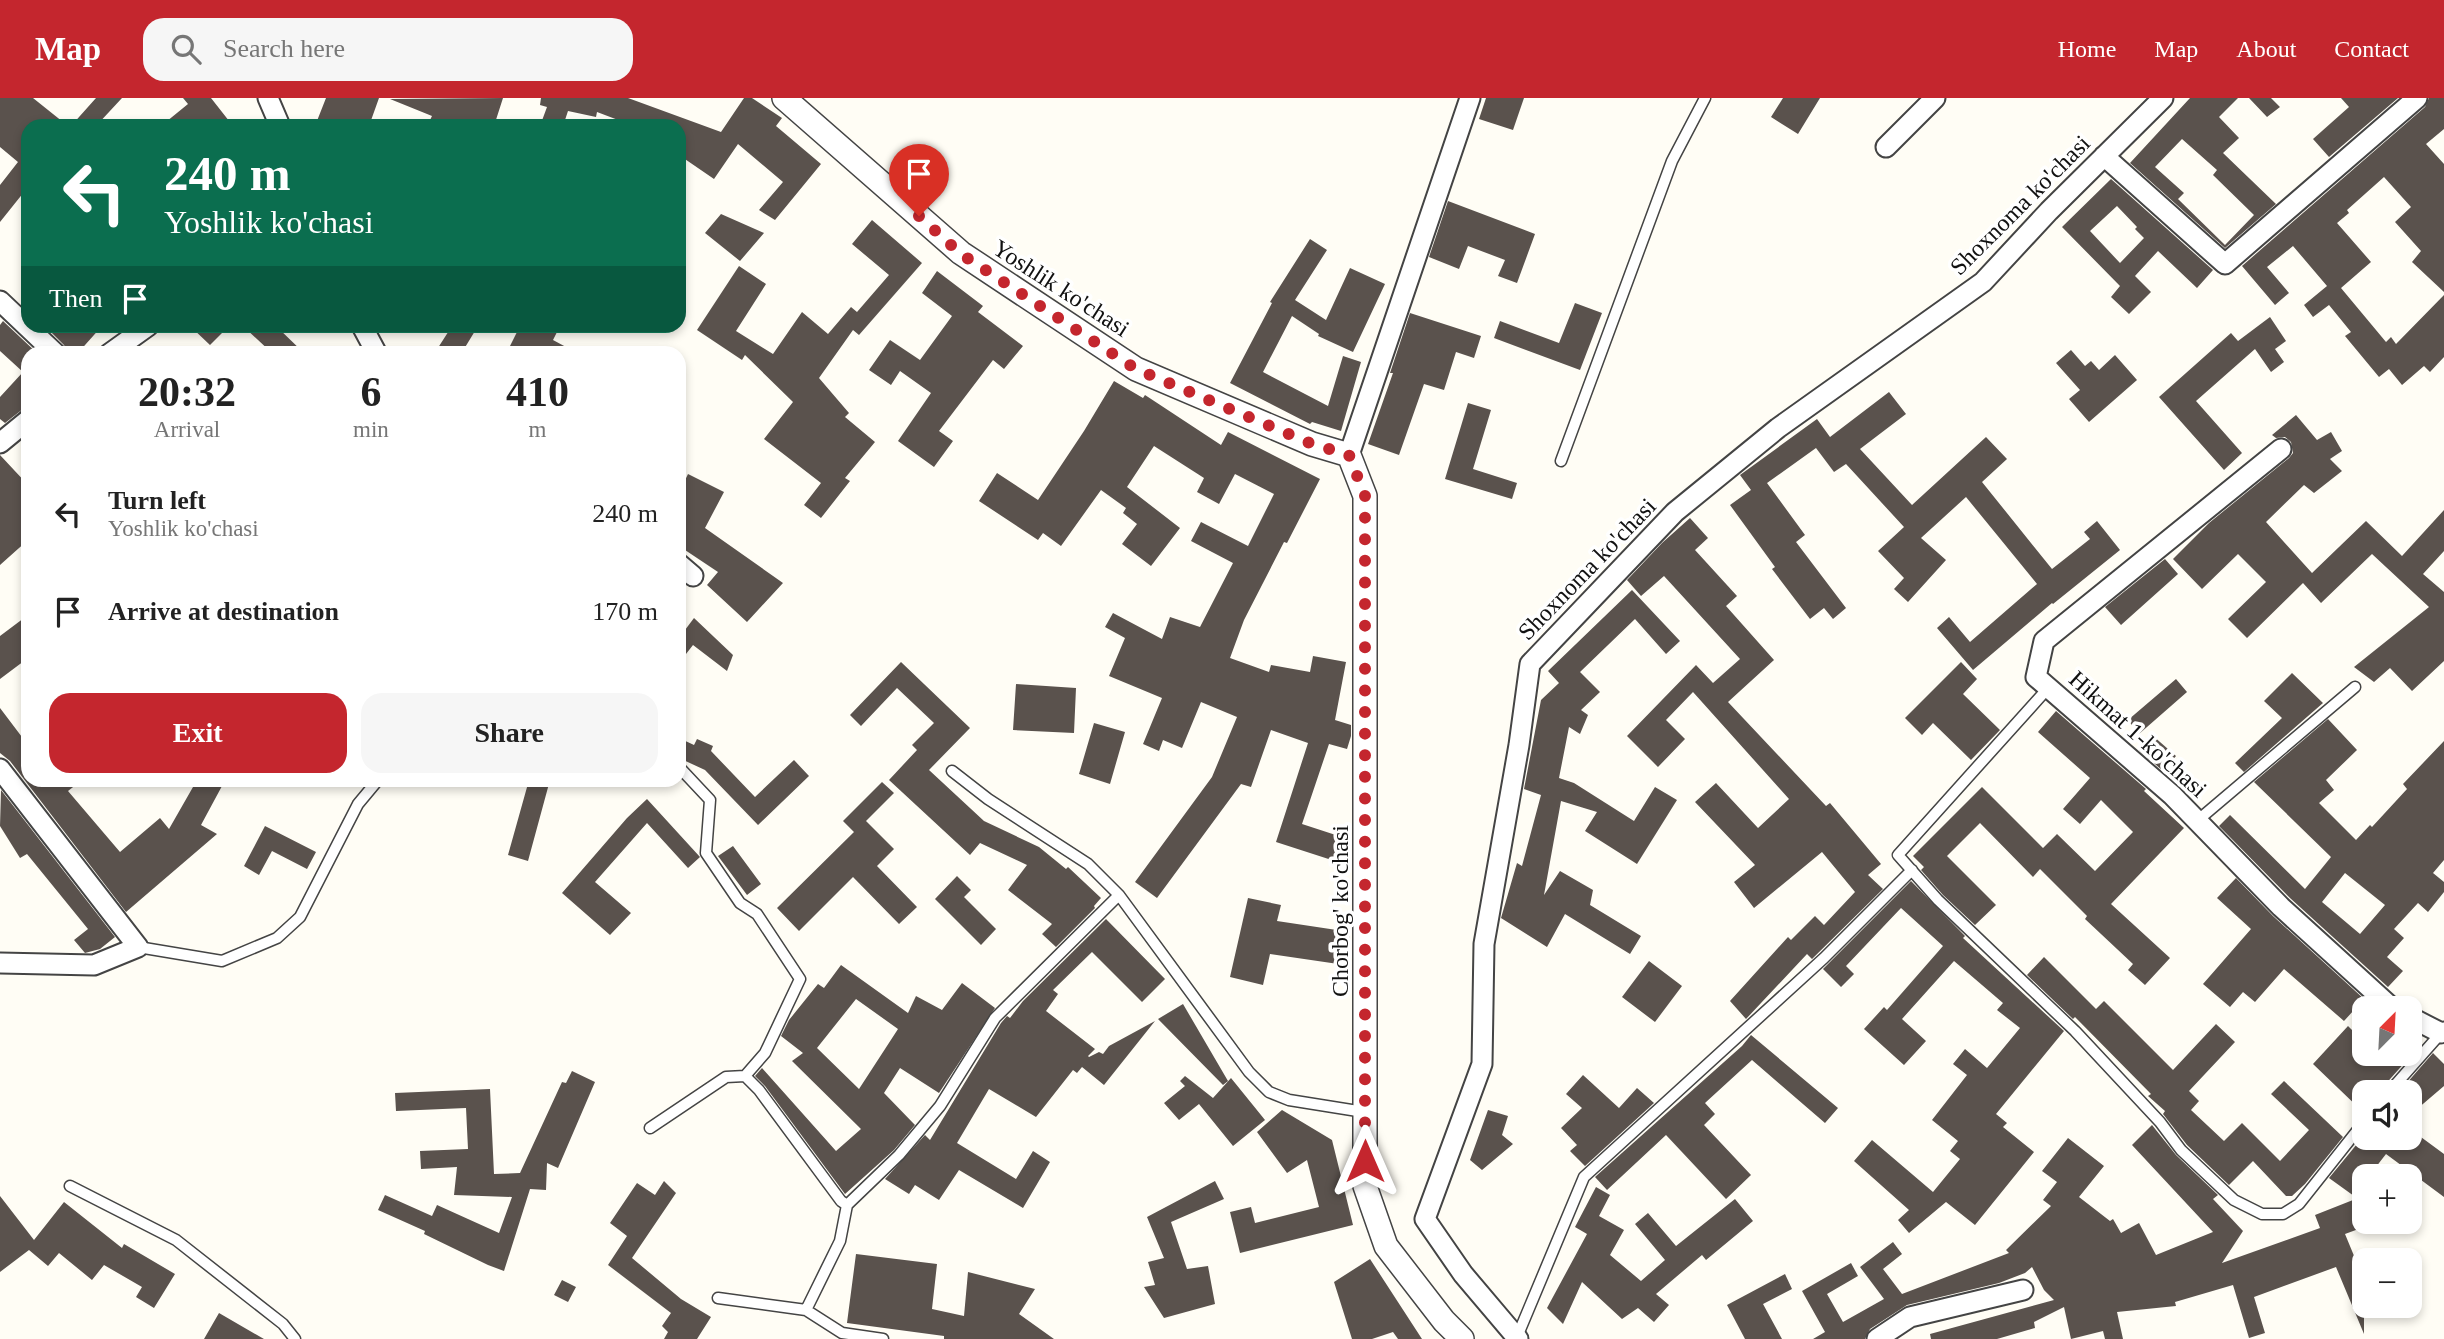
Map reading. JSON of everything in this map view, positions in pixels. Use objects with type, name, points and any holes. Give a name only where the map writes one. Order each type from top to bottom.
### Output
[{"type":"street","points":[[268,98],[277,119]]},
{"type":"street","name":"Yoshlik ko'chasi","points":[[784,98],[961,254],[1136,369],[1312,444],[1349,455]]},
{"type":"street","points":[[1349,455],[1470,98]]},
{"type":"street","points":[[1886,147],[1935,98]]},
{"type":"street","name":"Shoxnoma ko'chasi","points":[[1517,1338],[1463,1274],[1425,1219],[1482,1064],[1484,944],[1519,746],[1530,663],[1675,512],[1778,428],[1983,282],[2049,211],[2164,98]]},
{"type":"street","points":[[2104,156],[2225,264],[2417,98]]},
{"type":"street","points":[[0,301],[21,321]]},
{"type":"street","points":[[34,333],[48,346]]},
{"type":"street","points":[[120,346],[138,333]]},
{"type":"street","points":[[0,443],[21,425]]},
{"type":"street","name":"Hikmat 1-ko'chasi","points":[[2281,449],[2044,641],[2036,677],[2172,795],[2281,907],[2379,996]]},
{"type":"street","name":"Chorbog' ko'chasi","points":[[1349,455],[1365,496],[1365,1186],[1386,1246],[1444,1321],[1462,1339]]},
{"type":"street","points":[[0,769],[138,947],[94,965],[0,963]]},
{"type":"street","points":[[2422,1023],[2443,1033]]},
{"type":"street","points":[[1877,1339],[1910,1317],[2023,1290]]},
{"type":"lane","points":[[1561,461],[1672,161],[1705,98]]},
{"type":"lane","points":[[2049,687],[1898,855],[1938,900],[2075,1031],[2160,1122],[2181,1150],[2234,1200],[2262,1214],[2283,1214],[2299,1204],[2352,1137]]},
{"type":"lane","points":[[2197,821],[2355,687]]},
{"type":"lane","points":[[952,771],[988,799],[1088,863],[1119,895],[1249,1072],[1269,1091],[1289,1100],[1364,1112]]},
{"type":"lane","points":[[650,1128],[726,1077],[745,1076],[765,1053],[800,979],[757,914],[740,903],[706,853],[710,800],[686,774]]},
{"type":"lane","points":[[138,947],[222,961],[277,938],[300,916],[358,804],[372,787]]},
{"type":"lane","points":[[1517,1338],[1584,1177],[1824,958],[1912,870]]},
{"type":"lane","points":[[806,1310],[840,1241],[847,1205],[899,1155],[940,1106],[995,1017],[1119,895]]},
{"type":"lane","points":[[2400,1080],[2443,1033]]},
{"type":"lane","points":[[745,1076],[759,1090],[847,1205]]},
{"type":"lane","points":[[70,1186],[176,1240],[283,1324],[295,1339]]},
{"type":"lane","points":[[718,1298],[806,1310],[842,1333],[883,1339]]},
{"type":"building","points":[[0,98],[33,98],[59,119],[21,119],[21,196],[0,222],[0,185],[18,162],[0,147]]},
{"type":"building","points":[[96,98],[122,98],[102,119],[77,119]]},
{"type":"building","points":[[183,98],[211,98],[228,119],[170,119],[188,104]]},
{"type":"building","points":[[326,98],[379,98],[372,119],[318,119]]},
{"type":"building","points":[[503,98],[496,119],[430,119],[432,116],[390,99]]},
{"type":"building","points":[[541,98],[628,98],[685,119],[616,119],[597,112],[596,117],[568,111],[565,119],[543,119],[547,107],[540,105]]},
{"type":"building","points":[[744,98],[752,98],[782,118],[776,126],[821,164],[775,220],[759,210],[783,182],[738,144],[714,179],[686,160],[686,119],[721,132]]},
{"type":"building","points":[[1486,98],[1524,98],[1513,130],[1479,119]]},
{"type":"building","points":[[1783,98],[1820,98],[1798,134],[1771,117]]},
{"type":"building","points":[[2190,98],[2238,98],[2219,117],[2239,138],[2223,153],[2276,204],[2225,248],[2130,163]],"holes":[[[2182,139],[2217,170],[2213,175],[2254,215],[2225,245],[2178,199],[2184,193],[2155,167]]]},
{"type":"building","points":[[2249,98],[2271,98],[2280,107],[2267,117]]},
{"type":"building","points":[[2341,98],[2398,98],[2329,157],[2313,139],[2349,107]]},
{"type":"building","points":[[2429,98],[2444,98],[2444,129],[2426,144],[2444,164],[2444,292],[2412,262],[2421,251],[2395,222],[2411,207],[2384,177],[2347,210],[2349,213],[2337,223],[2371,262],[2341,288],[2386,342],[2391,337],[2396,344],[2444,295],[2444,357],[2430,372],[2424,366],[2402,385],[2389,369],[2379,377],[2345,336],[2351,332],[2329,305],[2313,317],[2304,305],[2327,286],[2293,246],[2267,267],[2289,293],[2275,305],[2242,266],[2425,107]]},
{"type":"building","points":[[2111,179],[2213,270],[2197,288],[2158,251],[2135,276],[2151,292],[2129,314],[2111,297],[2120,286],[2062,227]],"holes":[[[2117,206],[2137,227],[2135,229],[2144,238],[2120,263],[2090,231]]]},
{"type":"building","points":[[1448,201],[1535,234],[1517,283],[1498,276],[1505,260],[1468,246],[1459,269],[1429,257]]},
{"type":"building","points":[[721,214],[764,233],[740,261],[705,233]]},
{"type":"building","points":[[872,220],[922,263],[859,335],[853,330],[819,378],[849,413],[845,417],[875,442],[845,478],[850,481],[821,518],[804,505],[821,483],[764,439],[793,402],[745,355],[742,360],[697,330],[739,266],[766,284],[736,331],[773,354],[802,312],[828,334],[851,307],[857,312],[889,275],[852,244]]},
{"type":"building","points":[[1310,239],[1327,250],[1295,300],[1326,320],[1350,268],[1385,284],[1353,352],[1318,336],[1319,334],[1292,316],[1263,372],[1328,406],[1343,356],[1361,362],[1341,431],[1312,422],[1310,424],[1230,383],[1272,303],[1270,302]]},
{"type":"building","points":[[937,271],[983,306],[978,312],[1023,346],[1004,369],[993,360],[939,431],[953,441],[934,467],[898,441],[931,393],[900,371],[891,385],[869,370],[890,340],[920,360],[952,316],[922,293]]},
{"type":"building","points":[[1575,303],[1602,313],[1580,370],[1494,338],[1500,321],[1559,343]]},
{"type":"building","points":[[1410,313],[1481,336],[1474,358],[1456,352],[1444,390],[1424,384],[1399,455],[1368,444],[1393,373],[1390,373]]},
{"type":"building","points":[[2270,317],[2286,341],[2275,349],[2284,362],[2271,372],[2255,349],[2196,401],[2242,453],[2224,470],[2159,397],[2231,333],[2238,341]]},
{"type":"building","points":[[3,321],[30,346],[21,346],[21,370],[0,351],[0,325]]},
{"type":"building","points":[[52,333],[96,333],[84,346],[64,345]]},
{"type":"building","points":[[197,333],[222,333],[210,345]]},
{"type":"building","points":[[250,333],[283,333],[297,346],[264,346]]},
{"type":"building","points":[[448,333],[474,333],[466,346],[439,346]]},
{"type":"building","points":[[516,333],[556,333],[553,340],[564,346],[510,346]]},
{"type":"building","points":[[2071,350],[2085,366],[2091,361],[2099,370],[2115,355],[2137,380],[2089,422],[2069,399],[2080,390],[2056,363]]},
{"type":"building","points":[[21,374],[21,410],[5,423],[0,419],[0,397]]},
{"type":"building","points":[[1114,381],[1143,398],[1145,395],[1221,445],[1228,432],[1320,479],[1244,620],[1230,658],[1269,672],[1271,665],[1310,672],[1313,656],[1346,662],[1335,720],[1351,725],[1351,736],[1347,749],[1329,744],[1302,824],[1351,840],[1344,864],[1276,842],[1308,743],[1271,730],[1251,787],[1241,784],[1157,898],[1135,882],[1212,777],[1237,717],[1201,702],[1182,748],[1163,740],[1159,751],[1143,744],[1162,698],[1109,676],[1125,638],[1105,627],[1113,613],[1162,639],[1170,617],[1200,627],[1233,563],[1191,541],[1201,522],[1248,546],[1274,494],[1235,474],[1219,504],[1197,492],[1204,478],[1154,446],[1127,487],[1180,528],[1151,566],[1122,544],[1137,524],[1123,513],[1126,508],[1101,490],[1061,546],[1043,533],[1038,540],[979,501],[997,473],[1038,500]]},
{"type":"building","points":[[1889,392],[1906,414],[1860,449],[1912,505],[1986,437],[2007,459],[1982,482],[2052,569],[2090,539],[2084,532],[2097,521],[2120,550],[1973,670],[1937,628],[1949,617],[1970,642],[2037,584],[1966,497],[1921,538],[1946,560],[1908,602],[1894,589],[1904,578],[1878,551],[1904,527],[1846,464],[1834,472],[1816,448],[1767,483],[1805,535],[1796,542],[1846,608],[1833,619],[1824,608],[1810,619],[1772,569],[1775,567],[1730,505],[1751,490],[1740,475],[1817,419],[1830,437]]},
{"type":"building","points":[[1468,403],[1491,410],[1473,469],[1517,483],[1512,499],[1445,479]]},
{"type":"building","points":[[2296,415],[2317,440],[2331,432],[2342,451],[2330,459],[2342,471],[2314,493],[2304,485],[2266,522],[2312,573],[2366,521],[2402,556],[2444,510],[2444,551],[2423,574],[2444,592],[2444,661],[2412,691],[2390,668],[2374,682],[2354,667],[2429,607],[2372,554],[2321,603],[2303,583],[2247,638],[2228,619],[2266,582],[2238,554],[2202,589],[2173,559],[2209,523],[2289,458],[2293,453],[2291,442],[2285,437],[2276,438],[2272,435]]},
{"type":"building","points":[[0,455],[21,478],[21,546],[0,565]]},
{"type":"building","points":[[688,474],[724,492],[705,528],[783,583],[747,622],[707,585],[718,572],[686,551]]},
{"type":"building","points":[[1690,518],[1708,538],[1695,550],[1737,596],[1726,606],[1774,660],[1728,702],[1826,806],[1830,803],[1881,864],[1868,875],[1883,889],[1812,959],[1807,954],[1746,1019],[1730,1001],[1788,937],[1791,940],[1815,916],[1824,925],[1855,892],[1822,852],[1754,908],[1734,882],[1755,865],[1695,802],[1716,783],[1758,828],[1789,799],[1693,692],[1666,720],[1685,739],[1658,767],[1627,736],[1696,665],[1713,683],[1740,659],[1664,576],[1641,596],[1627,580]]},
{"type":"building","points":[[2165,559],[2178,574],[2121,625],[2105,607]]},
{"type":"building","points":[[1632,590],[1680,641],[1666,654],[1635,619],[1580,672],[1600,692],[1581,710],[1588,715],[1580,734],[1569,727],[1559,778],[1574,783],[1634,821],[1655,787],[1677,800],[1637,864],[1585,831],[1597,812],[1561,801],[1544,895],[1560,871],[1593,890],[1590,905],[1641,936],[1630,954],[1565,914],[1547,947],[1501,918],[1517,863],[1522,866],[1541,795],[1524,789],[1541,700],[1559,683],[1548,671]]},
{"type":"building","points":[[694,618],[733,655],[727,671],[693,645],[686,654],[686,629]]},
{"type":"building","points":[[21,620],[21,663],[0,679],[0,636]]},
{"type":"building","points":[[901,662],[970,728],[929,770],[984,821],[1039,847],[1066,869],[1068,867],[1101,898],[1095,908],[1056,947],[1042,934],[1052,924],[1008,890],[1027,865],[980,843],[970,855],[889,780],[917,750],[912,745],[934,723],[897,688],[861,726],[850,715]]},
{"type":"building","points":[[1961,662],[1977,679],[1963,694],[2000,730],[1971,760],[1933,723],[1922,735],[1905,718]]},
{"type":"building","points":[[2292,673],[2323,703],[2244,772],[2235,763],[2282,718],[2264,701]]},
{"type":"building","points":[[2176,679],[2187,692],[2139,734],[2128,720]]},
{"type":"building","points":[[1016,684],[1076,688],[1074,733],[1013,730]]},
{"type":"building","points":[[0,708],[21,736],[21,775],[0,753]]},
{"type":"building","points":[[2056,711],[2146,789],[2144,791],[2184,828],[2111,904],[2170,958],[2145,985],[2128,970],[2133,964],[2085,919],[2087,916],[2040,869],[2033,877],[1980,823],[1947,856],[1996,905],[1975,925],[1943,895],[1921,870],[1924,867],[1913,856],[1982,787],[2043,848],[2057,834],[2095,871],[2133,832],[2101,800],[2080,824],[2063,809],[2090,778],[2038,732]]},
{"type":"building","points":[[2328,719],[2357,750],[2326,780],[2334,790],[2319,803],[2356,840],[2370,825],[2372,827],[2407,789],[2403,784],[2444,741],[2444,860],[2433,873],[2444,882],[2444,892],[2428,912],[2418,903],[2394,929],[2404,938],[2387,957],[2403,971],[2388,987],[2290,898],[2219,826],[2230,815],[2305,889],[2331,857],[2254,782]],"holes":[[[2345,873],[2385,905],[2360,934],[2322,902]]]},
{"type":"building","points":[[1094,723],[1125,732],[1110,784],[1079,774]]},
{"type":"building","points":[[2152,735],[2176,756],[2163,771],[2139,750]]},
{"type":"building","points":[[697,739],[713,746],[711,751],[755,797],[794,760],[809,776],[758,825],[705,770],[686,761],[686,741],[694,745]]},
{"type":"building","points":[[882,782],[894,793],[866,821],[894,849],[877,866],[917,907],[899,924],[853,877],[799,931],[777,908],[854,832],[843,821]]},
{"type":"building","points":[[30,787],[73,787],[68,791],[120,852],[160,818],[169,829],[193,787],[221,787],[201,825],[217,834],[126,912]]},
{"type":"building","points":[[527,787],[548,787],[528,861],[508,855]]},
{"type":"building","points":[[1,790],[115,937],[100,949],[85,953],[74,940],[88,929],[27,854],[20,858],[0,826]]},
{"type":"building","points":[[647,799],[700,857],[688,868],[647,823],[595,882],[631,913],[610,935],[562,893]]},
{"type":"building","points":[[265,826],[316,852],[307,869],[272,851],[259,875],[244,866]]},
{"type":"building","points":[[733,846],[761,884],[747,895],[718,856]]},
{"type":"building","points":[[957,876],[971,890],[964,897],[996,929],[981,945],[935,899]]},
{"type":"building","points":[[2236,878],[2273,916],[2361,996],[2352,996],[2352,1012],[2344,1021],[2284,969],[2255,1002],[2243,992],[2230,1007],[2203,984],[2251,929],[2217,898]]},
{"type":"building","points":[[1911,881],[1965,936],[1963,938],[2064,1031],[1996,1114],[2007,1123],[2003,1127],[2034,1152],[1975,1225],[1946,1202],[1909,1233],[1898,1220],[1909,1210],[1854,1161],[1872,1140],[1933,1192],[1960,1159],[1950,1151],[1958,1141],[1932,1120],[1967,1075],[1953,1064],[1965,1049],[1987,1068],[2020,1028],[1997,1010],[2003,1003],[1954,961],[1902,1019],[1926,1041],[1904,1065],[1864,1029],[1884,1007],[1887,1010],[1943,946],[1901,908],[1846,966],[1854,974],[1841,987],[1823,969]]},
{"type":"building","points":[[1248,898],[1281,905],[1277,921],[1350,932],[1345,965],[1270,954],[1263,985],[1230,977]]},
{"type":"building","points":[[1106,919],[1165,979],[1142,1002],[1092,952],[1053,990],[1058,994],[1046,1011],[1095,1049],[1089,1057],[1099,1052],[1103,1054],[1109,1046],[1155,1021],[1104,1085],[1082,1067],[1077,1073],[1073,1070],[1036,1117],[989,1089],[957,1143],[1016,1179],[1033,1151],[1050,1162],[1023,1208],[959,1170],[939,1200],[915,1185],[909,1194],[885,1179],[925,1135],[930,1140],[1001,1023],[1007,1016],[1010,1018],[1023,1001]]},
{"type":"building","points":[[2044,957],[2096,1009],[2104,1001],[2173,1070],[2216,1024],[2235,1042],[2189,1091],[2199,1101],[2191,1110],[2224,1141],[2242,1123],[2280,1161],[2309,1130],[2271,1094],[2284,1081],[2343,1137],[2292,1196],[2286,1196],[2253,1161],[2229,1185],[2187,1145],[2163,1114],[2165,1111],[2148,1096],[2151,1094],[2075,1017],[2073,1019],[2027,975]]},
{"type":"building","points":[[1649,961],[1682,986],[1655,1022],[1622,997]]},
{"type":"building","points":[[841,965],[908,1013],[916,996],[942,1010],[962,983],[995,1008],[939,1093],[900,1068],[884,1093],[915,1125],[894,1150],[845,1194],[755,1076],[762,1068],[836,1151],[861,1129],[792,1061],[803,1053],[781,1036],[789,1020],[818,984],[824,988]],"holes":[[[856,999],[898,1029],[859,1089],[817,1048]]]},
{"type":"building","points":[[1183,1004],[1228,1081],[1223,1085],[1158,1019]]},
{"type":"building","points":[[2348,1026],[2352,1030],[2352,1066],[2402,1066],[2389,1080],[2352,1080],[2352,1101],[2313,1064]]},
{"type":"building","points":[[1751,1035],[1838,1108],[1825,1123],[1752,1060],[1705,1103],[1715,1114],[1704,1125],[1751,1175],[1726,1199],[1666,1135],[1607,1190],[1595,1177]]},
{"type":"building","points":[[2433,1053],[2444,1064],[2444,1086],[2422,1105],[2422,1080],[2409,1080]]},
{"type":"building","points":[[572,1071],[595,1082],[558,1168],[547,1163],[546,1190],[530,1189],[504,1271],[378,1210],[385,1195],[432,1216],[437,1205],[499,1233],[512,1197],[454,1195],[457,1167],[421,1169],[420,1151],[468,1149],[466,1108],[396,1111],[395,1093],[490,1089],[494,1174],[520,1173],[562,1082],[566,1083]]},
{"type":"building","points":[[1583,1075],[1619,1108],[1637,1088],[1654,1103],[1585,1166],[1570,1151],[1577,1145],[1561,1128],[1582,1108],[1566,1094]]},
{"type":"building","points":[[1185,1076],[1213,1098],[1231,1078],[1265,1120],[1233,1146],[1199,1104],[1179,1120],[1164,1103],[1185,1086],[1180,1081]]},
{"type":"building","points":[[1282,1110],[1332,1140],[1353,1225],[1240,1253],[1230,1212],[1251,1207],[1255,1223],[1319,1207],[1307,1160],[1287,1173],[1257,1132]]},
{"type":"building","points":[[1488,1110],[1508,1116],[1502,1135],[1513,1144],[1482,1170],[1470,1160]]},
{"type":"building","points":[[2152,1125],[2176,1155],[2218,1195],[2213,1199],[2243,1231],[2222,1263],[2320,1228],[2315,1215],[2352,1200],[2352,1231],[2345,1234],[2352,1251],[2352,1305],[2336,1267],[2254,1297],[2265,1333],[2249,1338],[2233,1285],[2175,1302],[2176,1306],[2117,1312],[2123,1339],[2105,1339],[2103,1331],[2071,1339],[2064,1307],[2034,1322],[2035,1328],[1997,1339],[1931,1339],[1930,1334],[2054,1300],[2044,1290],[2032,1267],[2025,1273],[1999,1283],[1907,1305],[1870,1329],[1865,1339],[1813,1339],[1825,1332],[1802,1291],[1851,1263],[1858,1276],[1827,1294],[1843,1322],[1884,1299],[1860,1267],[1893,1242],[1902,1254],[1883,1269],[1902,1294],[2009,1253],[2006,1250],[2051,1206],[2043,1200],[2057,1182],[2042,1171],[2068,1138],[2104,1166],[2079,1197],[2110,1221],[2113,1219],[2121,1233],[2139,1223],[2156,1255],[2213,1232],[2132,1145]]},
{"type":"building","points":[[2422,1138],[2444,1154],[2444,1197],[2422,1181],[2422,1164],[2399,1164],[2386,1154],[2378,1164],[2352,1164],[2352,1195],[2329,1178],[2352,1150],[2422,1150]]},
{"type":"building","points":[[664,1181],[676,1193],[632,1258],[681,1299],[711,1317],[697,1339],[664,1339],[668,1332],[662,1326],[671,1313],[608,1265],[627,1236],[610,1223],[637,1183],[655,1195]]},
{"type":"building","points":[[1215,1181],[1224,1199],[1171,1222],[1187,1269],[1208,1266],[1215,1304],[1164,1318],[1144,1287],[1155,1285],[1148,1262],[1164,1258],[1147,1217]]},
{"type":"building","points":[[1596,1187],[1610,1195],[1599,1216],[1624,1230],[1610,1255],[1641,1281],[1665,1260],[1635,1224],[1648,1213],[1676,1246],[1735,1199],[1753,1221],[1706,1260],[1702,1255],[1656,1294],[1669,1305],[1654,1322],[1638,1308],[1622,1319],[1582,1282],[1563,1324],[1547,1308],[1587,1234],[1575,1227]]},
{"type":"building","points":[[0,1196],[34,1240],[64,1202],[122,1248],[124,1244],[175,1274],[154,1308],[136,1297],[142,1287],[104,1265],[92,1280],[59,1253],[48,1266],[29,1250],[0,1272]]},
{"type":"building","points":[[856,1254],[937,1264],[932,1309],[964,1316],[968,1272],[1035,1289],[1019,1314],[1054,1339],[944,1339],[944,1336],[847,1323]]},
{"type":"building","points":[[1370,1259],[1422,1339],[1398,1339],[1393,1332],[1372,1339],[1352,1339],[1334,1282]]},
{"type":"building","points":[[1785,1274],[1792,1289],[1763,1304],[1782,1339],[1745,1339],[1727,1305]]},
{"type":"building","points":[[562,1280],[576,1287],[568,1302],[554,1295]]},
{"type":"building","points":[[219,1313],[264,1339],[204,1339]]},
{"type":"building","points":[[2357,1318],[2364,1318],[2364,1334]]},
{"type":"route","points":[[919,216],[961,254],[1136,369],[1312,444],[1349,455],[1365,496],[1365,1161]]}]
